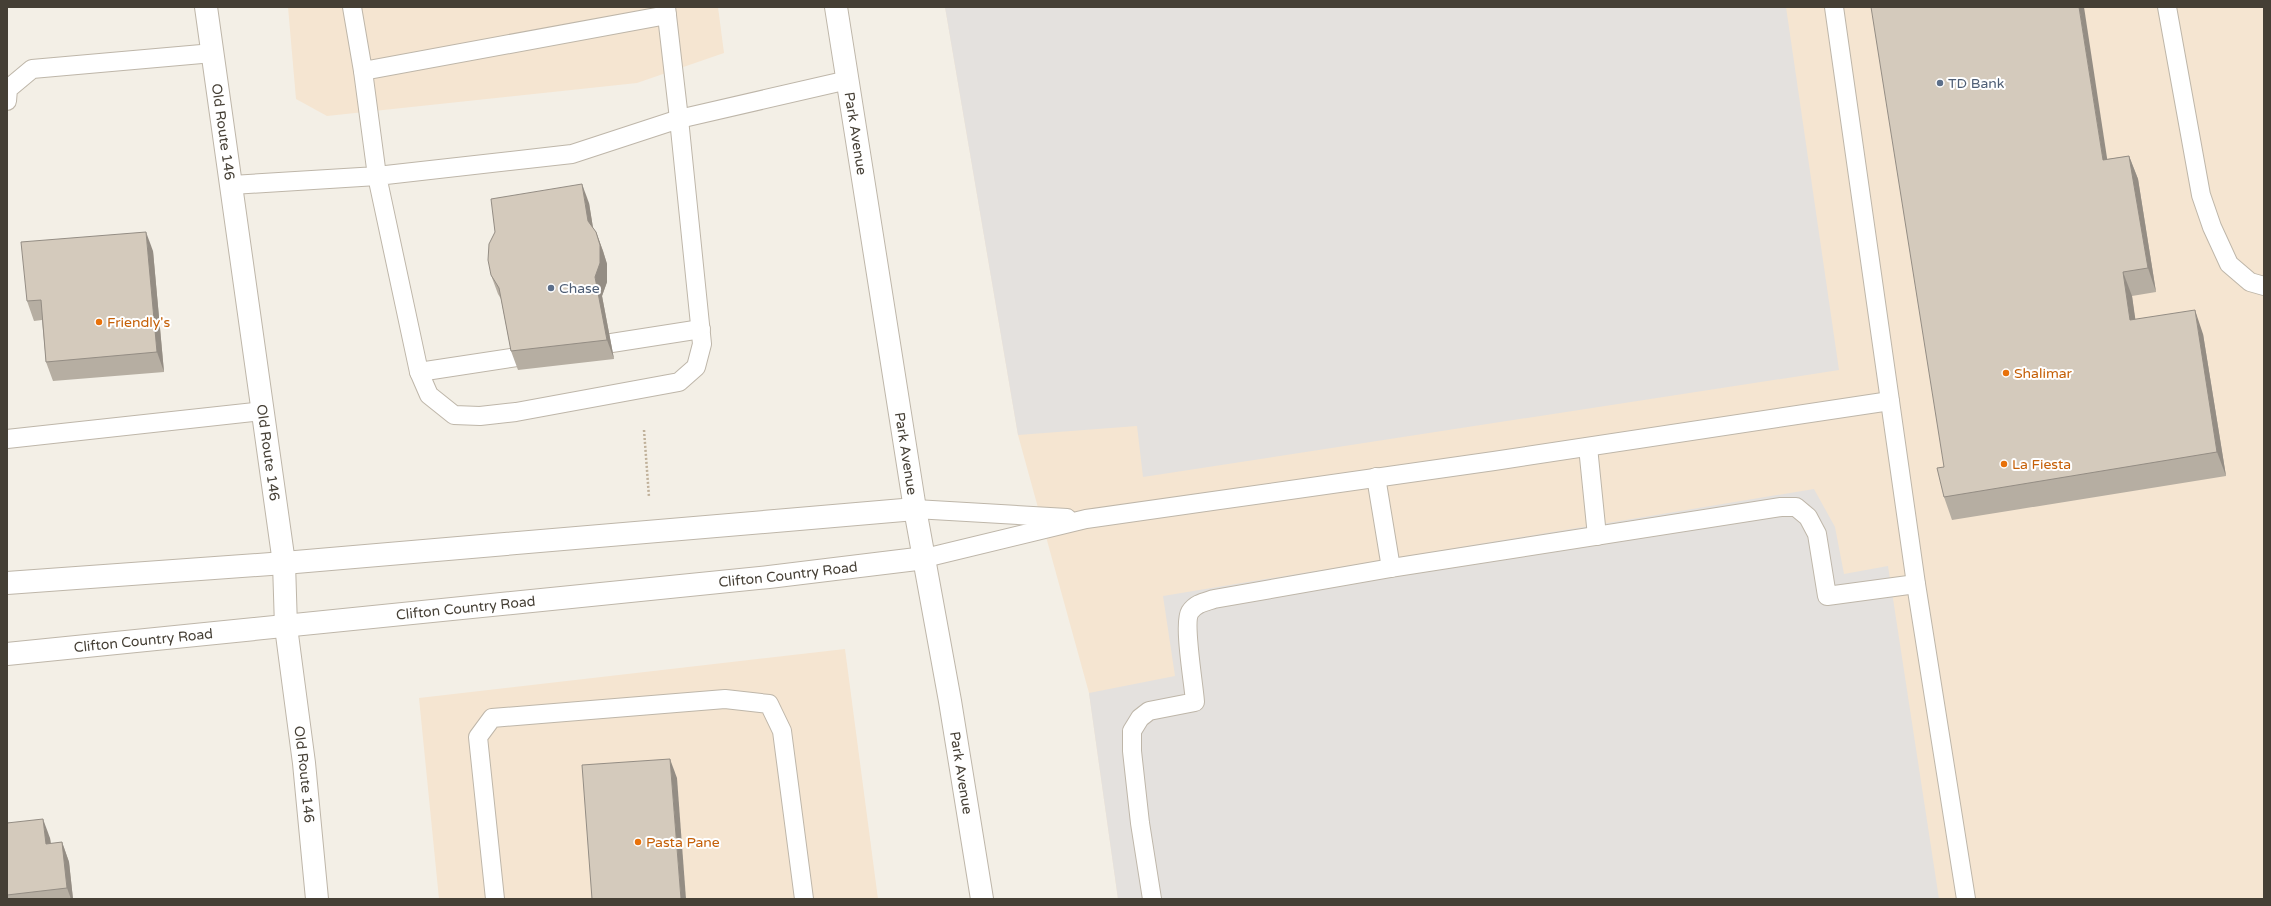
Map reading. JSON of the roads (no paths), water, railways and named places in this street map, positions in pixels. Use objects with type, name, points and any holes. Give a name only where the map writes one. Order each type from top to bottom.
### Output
[{"type":"street","name":"Old Route 146","points":[[206,7],[284,563],[286,627],[304,763],[317,899]]},
{"type":"street","name":"Park Avenue","points":[[836,7],[915,509],[925,558],[982,899]]},
{"type":"street","points":[[7,583],[284,563],[915,509]]},
{"type":"street","name":"Clifton Country Road","points":[[7,654],[769,577],[925,558]]},
{"type":"lane","points":[[352,7],[363,71],[377,176],[419,372],[430,395],[454,414],[480,416],[516,412],[679,382],[696,367],[702,344],[701,329],[666,11],[363,71]]},
{"type":"lane","points":[[1834,7],[1916,584],[1966,899]]},
{"type":"lane","points":[[2167,7],[2201,195],[2210,221],[2229,264],[2250,282],[2264,286]]},
{"type":"lane","points":[[7,101],[8,89],[32,69],[213,53]]},
{"type":"lane","points":[[232,185],[377,176],[572,154],[679,119],[848,80]]},
{"type":"lane","points":[[419,372],[701,329]]},
{"type":"lane","points":[[925,558],[1086,519],[1588,447],[1890,401]]},
{"type":"lane","points":[[7,439],[263,411]]},
{"type":"lane","points":[[1588,447],[1597,536]]},
{"type":"lane","points":[[1376,477],[1391,568]]},
{"type":"lane","points":[[1152,899],[1140,824],[1132,751],[1132,731],[1140,718],[1149,711],[1195,702],[1188,632],[1189,613],[1198,604],[1214,599],[1391,568],[1781,507],[1796,507],[1808,517],[1817,534],[1827,596],[1916,584]]},
{"type":"lane","points":[[915,509],[1086,519]]},
{"type":"lane","points":[[495,899],[478,737],[492,718],[725,699],[769,704],[782,731],[804,899]]},
{"type":"place","name":"TD Bank","points":[[1940,83]]},
{"type":"place","name":"Chase","points":[[551,288]]},
{"type":"place","name":"Friendly's","points":[[99,322]]},
{"type":"place","name":"Shalimar","points":[[2006,373]]},
{"type":"place","name":"La Fiesta","points":[[2004,464]]},
{"type":"place","name":"Pasta Pane","points":[[638,842]]}]
